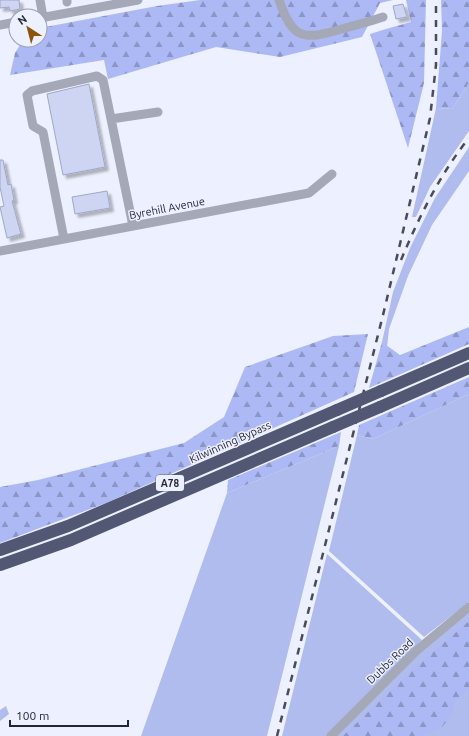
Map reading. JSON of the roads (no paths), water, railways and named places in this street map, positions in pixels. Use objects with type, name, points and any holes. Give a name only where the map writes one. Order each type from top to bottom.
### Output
[{"type":"highway","name":"Kilwinning Bypass","points":[[0,550],[68,526],[469,353]]},
{"type":"highway","name":"A78","points":[[0,565],[71,540],[469,368]]},
{"type":"street","points":[[48,16],[138,0]]},
{"type":"street","points":[[279,0],[285,18],[289,24],[300,33],[307,36],[326,34],[383,17]]},
{"type":"street","points":[[64,239],[43,132],[33,126],[27,95],[32,91],[97,76],[102,80],[133,226]]},
{"type":"street","points":[[111,119],[158,112]]},
{"type":"street","name":"Byrehill Avenue","points":[[0,251],[309,193],[332,174]]},
{"type":"street","name":"Dubbs Road","points":[[331,736],[416,651],[469,607]]},
{"type":"railway","points":[[277,736],[384,311],[430,118],[436,65],[436,0]]},
{"type":"railway","points":[[401,260],[415,228],[439,181],[469,138]]}]
